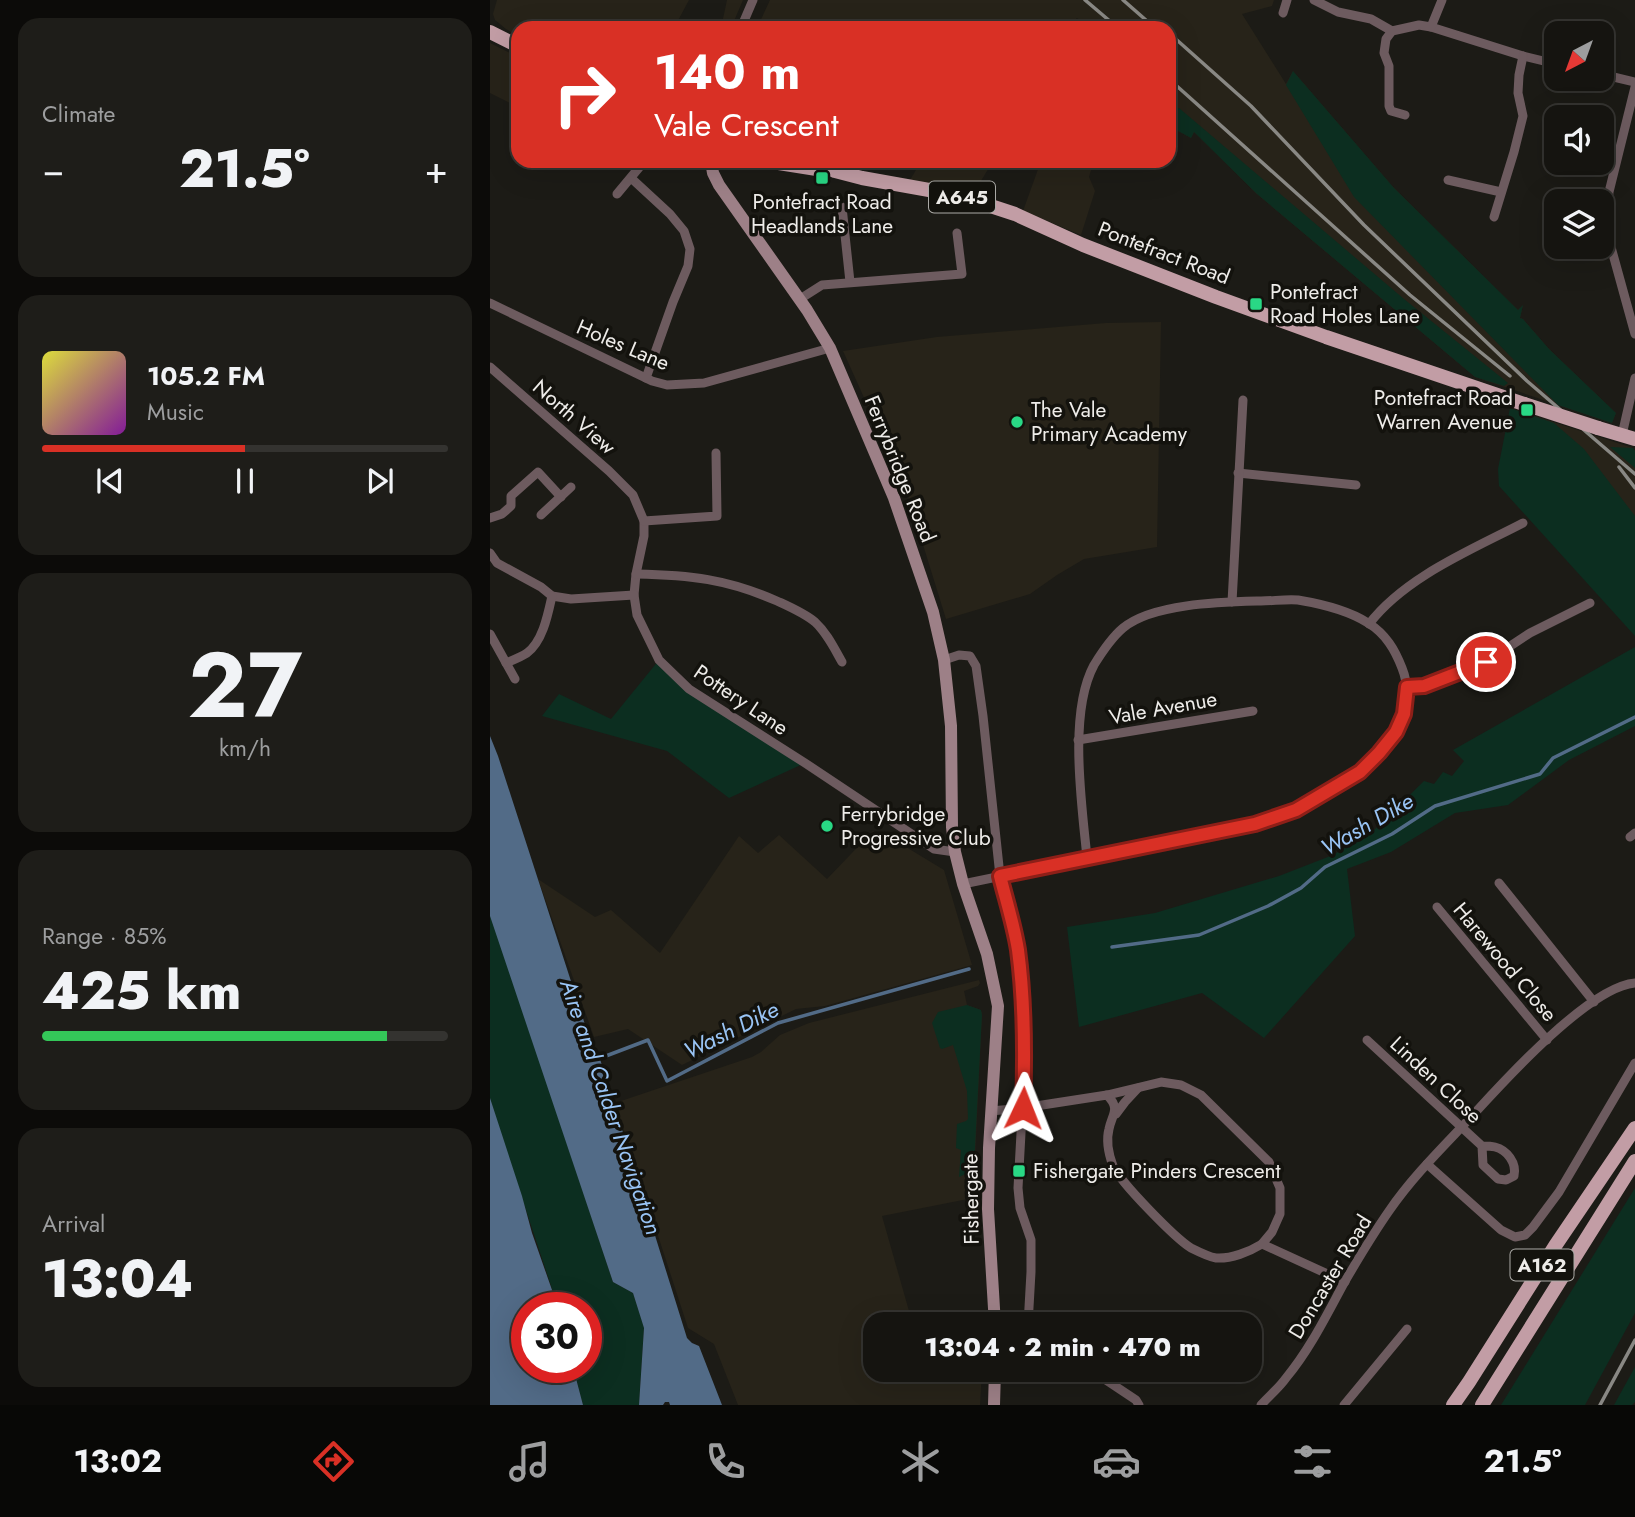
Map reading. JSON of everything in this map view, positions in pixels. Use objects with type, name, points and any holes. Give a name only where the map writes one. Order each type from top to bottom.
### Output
[{"type":"main road","points":[[490,32],[511,42]]},
{"type":"main road","name":"Ferrybridge Road","points":[[713,168],[719,185],[800,299],[830,348],[894,498],[933,612],[944,660],[951,726],[952,827]]},
{"type":"main road","name":"Pontefract Road","points":[[806,168],[835,171]]},
{"type":"main road","name":"Pontefract Road","points":[[828,168],[862,178],[957,195],[1015,215],[1083,245],[1326,337],[1628,437]]},
{"type":"main road","name":"Fishergate","points":[[952,827],[963,884],[987,954],[998,1006],[988,1217],[994,1312]]},
{"type":"main road","name":"A162","points":[[1453,1405],[1635,1128]]},
{"type":"main road","name":"A162","points":[[1482,1405],[1635,1161]]},
{"type":"main road","points":[[994,1405],[995,1382]]},
{"type":"street","points":[[744,21],[753,0]]},
{"type":"street","points":[[1283,13],[1287,0]]},
{"type":"street","points":[[1314,0],[1338,12],[1371,19],[1392,31]]},
{"type":"street","points":[[1431,27],[1442,0]]},
{"type":"street","points":[[1405,115],[1391,111],[1389,106],[1389,66],[1384,53],[1386,39],[1392,31],[1419,25],[1431,27],[1544,61]]},
{"type":"street","points":[[1494,216],[1523,116],[1518,93],[1523,56]]},
{"type":"street","points":[[1614,78],[1635,85],[1609,192],[1606,229],[1635,334]]},
{"type":"street","points":[[617,194],[639,168]]},
{"type":"street","points":[[631,178],[670,214],[684,231],[690,249],[688,266],[646,378]]},
{"type":"street","points":[[1448,180],[1501,192]]},
{"type":"street","points":[[842,206],[850,282]]},
{"type":"street","points":[[800,299],[822,285],[962,274],[957,233]]},
{"type":"street","name":"Holes Lane","points":[[490,303],[646,378],[667,385],[711,381],[830,348]]},
{"type":"street","name":"North View","points":[[490,367],[633,495]]},
{"type":"street","points":[[1628,437],[1635,378]]},
{"type":"street","points":[[1231,602],[1243,400]]},
{"type":"street","points":[[644,521],[717,516],[716,453]]},
{"type":"street","points":[[490,518],[502,514],[510,506],[511,496],[538,472],[561,497]]},
{"type":"street","points":[[1238,474],[1356,485]]},
{"type":"street","points":[[541,515],[571,487]]},
{"type":"street","name":"Pottery Lane","points":[[633,495],[644,521],[634,595],[638,615],[659,660],[689,689],[934,849],[955,852]]},
{"type":"street","points":[[1369,624],[1381,608],[1398,593],[1451,560],[1523,523]]},
{"type":"street","points":[[491,558],[552,596],[570,599],[634,595]]},
{"type":"street","points":[[636,573],[714,580],[763,595],[813,621],[842,662]]},
{"type":"street","points":[[506,663],[525,654],[538,640],[552,596]]},
{"type":"street","points":[[963,884],[1255,824],[1296,810],[1360,772],[1396,732],[1404,714],[1407,687],[1395,650],[1380,631],[1356,617],[1334,608],[1296,600],[1185,606],[1150,614],[1124,626],[1107,644],[1093,667],[1084,692],[1078,740],[1087,858]]},
{"type":"street","points":[[1407,687],[1424,686],[1486,662],[1530,634],[1590,603]]},
{"type":"street","points":[[490,634],[514,679]]},
{"type":"street","points":[[944,660],[959,655],[970,656],[976,666],[1000,876],[1017,947],[1023,995],[1025,1060],[1018,1188],[1020,1208],[1031,1240],[1029,1312]]},
{"type":"street","name":"Vale Avenue","points":[[1078,740],[1253,711]]},
{"type":"street","points":[[1499,883],[1594,1002]]},
{"type":"street","name":"Harewood Close","points":[[1437,907],[1547,1040]]},
{"type":"street","name":"Doncaster Road","points":[[1261,1405],[1301,1358],[1390,1210],[1427,1164],[1547,1040],[1612,989],[1635,983]]},
{"type":"street","name":"Linden Close","points":[[1367,1040],[1482,1146]]},
{"type":"street","points":[[1427,1164],[1502,1230],[1515,1237],[1525,1235],[1559,1192],[1635,1063]]},
{"type":"street","points":[[991,1111],[1107,1095],[1161,1082],[1181,1085],[1200,1095],[1269,1162],[1280,1188],[1280,1214],[1272,1232],[1262,1244],[1244,1254],[1215,1258],[1191,1248],[1182,1241],[1123,1182],[1113,1166],[1108,1149],[1108,1130],[1115,1109],[1113,1101],[1107,1095]]},
{"type":"street","points":[[1113,1118],[1138,1088]]},
{"type":"street","points":[[1262,1244],[1345,1282]]},
{"type":"street","points":[[1344,1405],[1407,1329]]},
{"type":"street","points":[[1116,1382],[1139,1405]]},
{"type":"shaded area","points":[[497,0],[689,0],[678,21],[511,21],[511,32],[495,20],[493,14]]},
{"type":"shaded area","points":[[727,0],[743,0],[734,21],[722,21]]},
{"type":"shaded area","points":[[770,0],[1274,0],[1272,6],[1242,14],[1286,84],[1293,71],[1394,188],[1518,310],[1523,305],[1520,318],[1616,413],[1612,423],[1475,377],[1257,194],[1194,132],[1191,138],[1176,130],[1176,21],[1081,21],[1077,18],[1074,21],[760,21]]},
{"type":"shaded area","points":[[490,43],[511,54],[511,104],[490,93]]},
{"type":"shaded area","points":[[917,168],[989,168],[973,194],[910,180]]},
{"type":"shaded area","points":[[1038,168],[1092,168],[1089,177],[1095,191],[1081,235],[1023,211]]},
{"type":"shaded area","name":"The Vale Primary Academy","points":[[1161,322],[1157,547],[1084,559],[1030,594],[946,619],[907,493],[843,351],[937,337],[1106,323]]},
{"type":"shaded area","points":[[1510,408],[1633,448],[1635,527]]},
{"type":"shaded area","points":[[873,831],[895,849],[906,847],[944,870],[972,965],[825,1006],[796,1009],[682,1065],[628,1029],[594,1037],[538,879],[595,917],[611,910],[660,953],[739,836],[758,853],[779,835],[827,879]]},
{"type":"shaded area","points":[[979,980],[978,986],[964,991],[967,1005],[981,1010],[982,1015],[973,1198],[882,1216],[909,1312],[863,1312],[863,1382],[981,1382],[980,1405],[738,1405],[714,1344],[688,1328],[615,1103],[752,1057],[780,1035],[809,1023]]},
{"type":"green space","points":[[1293,71],[1394,188],[1518,310],[1523,305],[1520,318],[1616,413],[1612,423],[1558,405],[1354,197],[1286,85]]},
{"type":"green space","points":[[1179,108],[1404,299],[1508,383],[1504,386],[1475,377],[1257,194],[1194,132],[1191,138],[1176,130],[1176,110]]},
{"type":"green space","points":[[1510,408],[1554,423],[1584,449],[1635,516],[1635,636],[1499,486],[1498,469]]},
{"type":"green space","points":[[1610,447],[1633,448],[1635,468]]},
{"type":"green space","points":[[1635,647],[1635,726],[1569,760],[1508,805],[1455,813],[1391,852],[1347,869],[1355,936],[1264,1038],[1202,993],[1079,1027],[1067,927],[1155,913],[1279,876],[1333,855],[1374,830],[1424,781],[1434,784],[1443,772],[1452,776],[1464,761],[1453,750]]},
{"type":"green space","points":[[659,660],[689,689],[805,763],[729,798],[667,751],[542,716],[559,694],[611,719]]},
{"type":"green space","points":[[490,911],[613,1282],[633,1293],[644,1327],[639,1405],[583,1405],[577,1383],[602,1383],[602,1292],[553,1292],[490,1098]]},
{"type":"green space","points":[[967,1005],[981,1010],[982,1015],[974,1167],[959,1177],[961,1150],[956,1148],[957,1124],[968,1119],[967,1091],[953,1045],[940,1048],[932,1023],[938,1012]]},
{"type":"green space","points":[[1635,1188],[1635,1313],[1585,1405],[1501,1405]]},
{"type":"green space","points":[[1635,1367],[1635,1402],[1632,1405],[1614,1405]]},
{"type":"water","name":"Aire and Calder Navigation","points":[[490,736],[591,1043],[600,1059],[687,1338],[699,1346],[722,1405],[670,1405],[665,1402],[663,1405],[639,1405],[644,1328],[633,1293],[613,1282],[490,916]]},
{"type":"water","points":[[490,1098],[553,1292],[511,1292],[511,1383],[577,1383],[583,1405],[490,1405]]},
{"type":"waterway","name":"Wash Dike","points":[[1112,947],[1199,935],[1268,906],[1301,888],[1325,867],[1392,834],[1435,806],[1540,774],[1553,758],[1635,717]]},
{"type":"waterway","name":"Wash Dike","points":[[598,1059],[648,1040],[667,1081],[778,1023],[969,969]]},
{"type":"railway","points":[[1085,0],[1110,21]]},
{"type":"railway","points":[[1123,0],[1147,21]]},
{"type":"railway","points":[[1176,39],[1251,106],[1364,225],[1527,381],[1635,474]]},
{"type":"railway","points":[[1176,85],[1410,295],[1510,376]]},
{"type":"railway","points":[[1619,467],[1635,488]]},
{"type":"railway","points":[[1600,1405],[1635,1340]]},
{"type":"place","name":"Pontefract Road Headlands Lane","points":[[822,178]]},
{"type":"place","name":"Pontefract Road Holes Lane","points":[[1256,304]]},
{"type":"place","name":"Pontefract Road Warren Avenue","points":[[1527,410]]},
{"type":"place","name":"The Vale Primary Academy","points":[[1017,422]]},
{"type":"place","name":"Ferrybridge Progressive Club","points":[[827,826]]},
{"type":"place","name":"Fishergate Pinders Crescent","points":[[1019,1171]]},
{"type":"route","points":[[1023,1108],[1023,995],[1017,947],[1000,876],[1203,836],[1255,824],[1296,810],[1360,772],[1379,753],[1396,732],[1404,714],[1407,687],[1424,686],[1486,662]]}]
